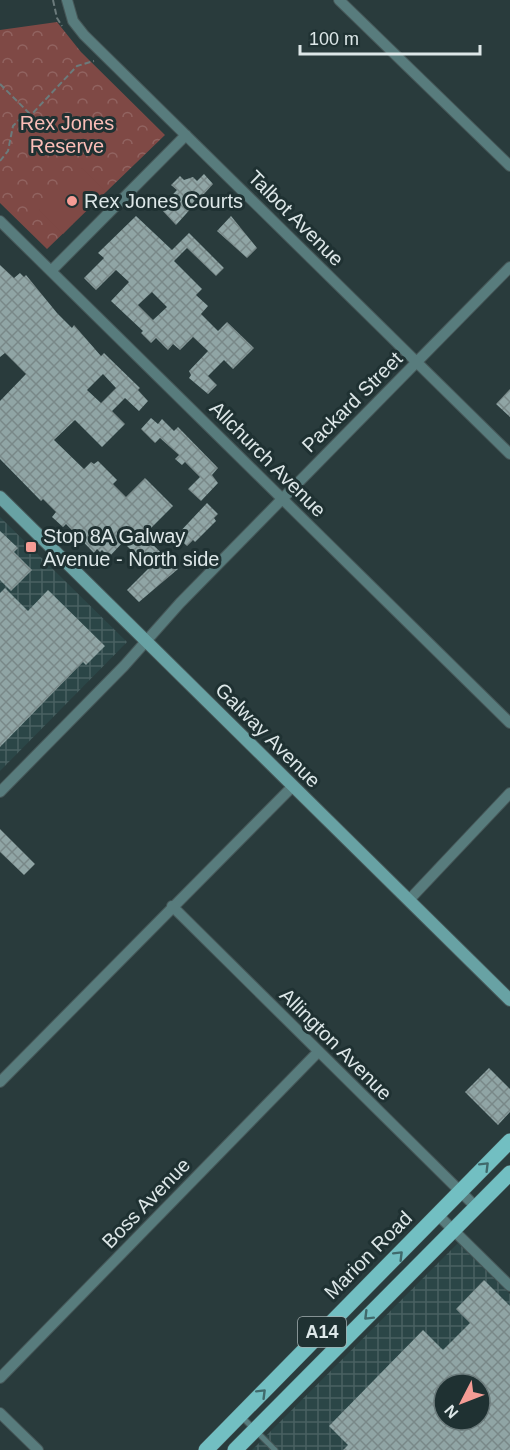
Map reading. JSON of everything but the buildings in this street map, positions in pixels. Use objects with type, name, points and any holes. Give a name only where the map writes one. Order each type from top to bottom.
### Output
[{"type":"main road","name":"Marion Road","points":[[206,1450],[510,1141]]},
{"type":"main road","name":"A14","points":[[235,1450],[510,1173]]},
{"type":"street","name":"Talbot Avenue","points":[[67,0],[73,21],[84,35],[510,454]]},
{"type":"street","points":[[339,0],[510,166]]},
{"type":"street","points":[[51,271],[186,135]]},
{"type":"street","name":"Allchurch Avenue","points":[[0,221],[510,723]]},
{"type":"street","name":"Packard Street","points":[[0,792],[282,499],[510,267]]},
{"type":"street","name":"Galway Avenue","points":[[0,497],[510,1000]]},
{"type":"street","points":[[0,1082],[292,787]]},
{"type":"street","points":[[409,900],[510,793]]},
{"type":"street","name":"Allington Avenue","points":[[172,906],[476,1207]]},
{"type":"street","name":"Boss Avenue","points":[[0,1378],[318,1052]]},
{"type":"street","points":[[438,1215],[510,1286]]},
{"type":"street","points":[[0,1413],[38,1450]]},
{"type":"lane","points":[[240,1415],[275,1450]]},
{"type":"path","points":[[0,161],[8,151],[13,126],[20,119],[31,115],[78,66],[94,61]]},
{"type":"path","points":[[0,84],[31,115]]},
{"type":"shaded area","points":[[0,517],[127,642],[0,771]]},
{"type":"shaded area","points":[[458,1243],[510,1294],[510,1450],[252,1450]]},
{"type":"green space","name":"Rex Jones Reserve","points":[[57,22],[81,52],[165,135],[47,249],[0,203],[0,30]]},
{"type":"green space","name":"Rex Jones Courts","points":[[82,168],[105,191],[63,234],[39,210]]},
{"type":"place","name":"Rex Jones Courts","points":[[72,201]]},
{"type":"place","name":"Stop 8A Galway Avenue - North side","points":[[31,547]]}]
